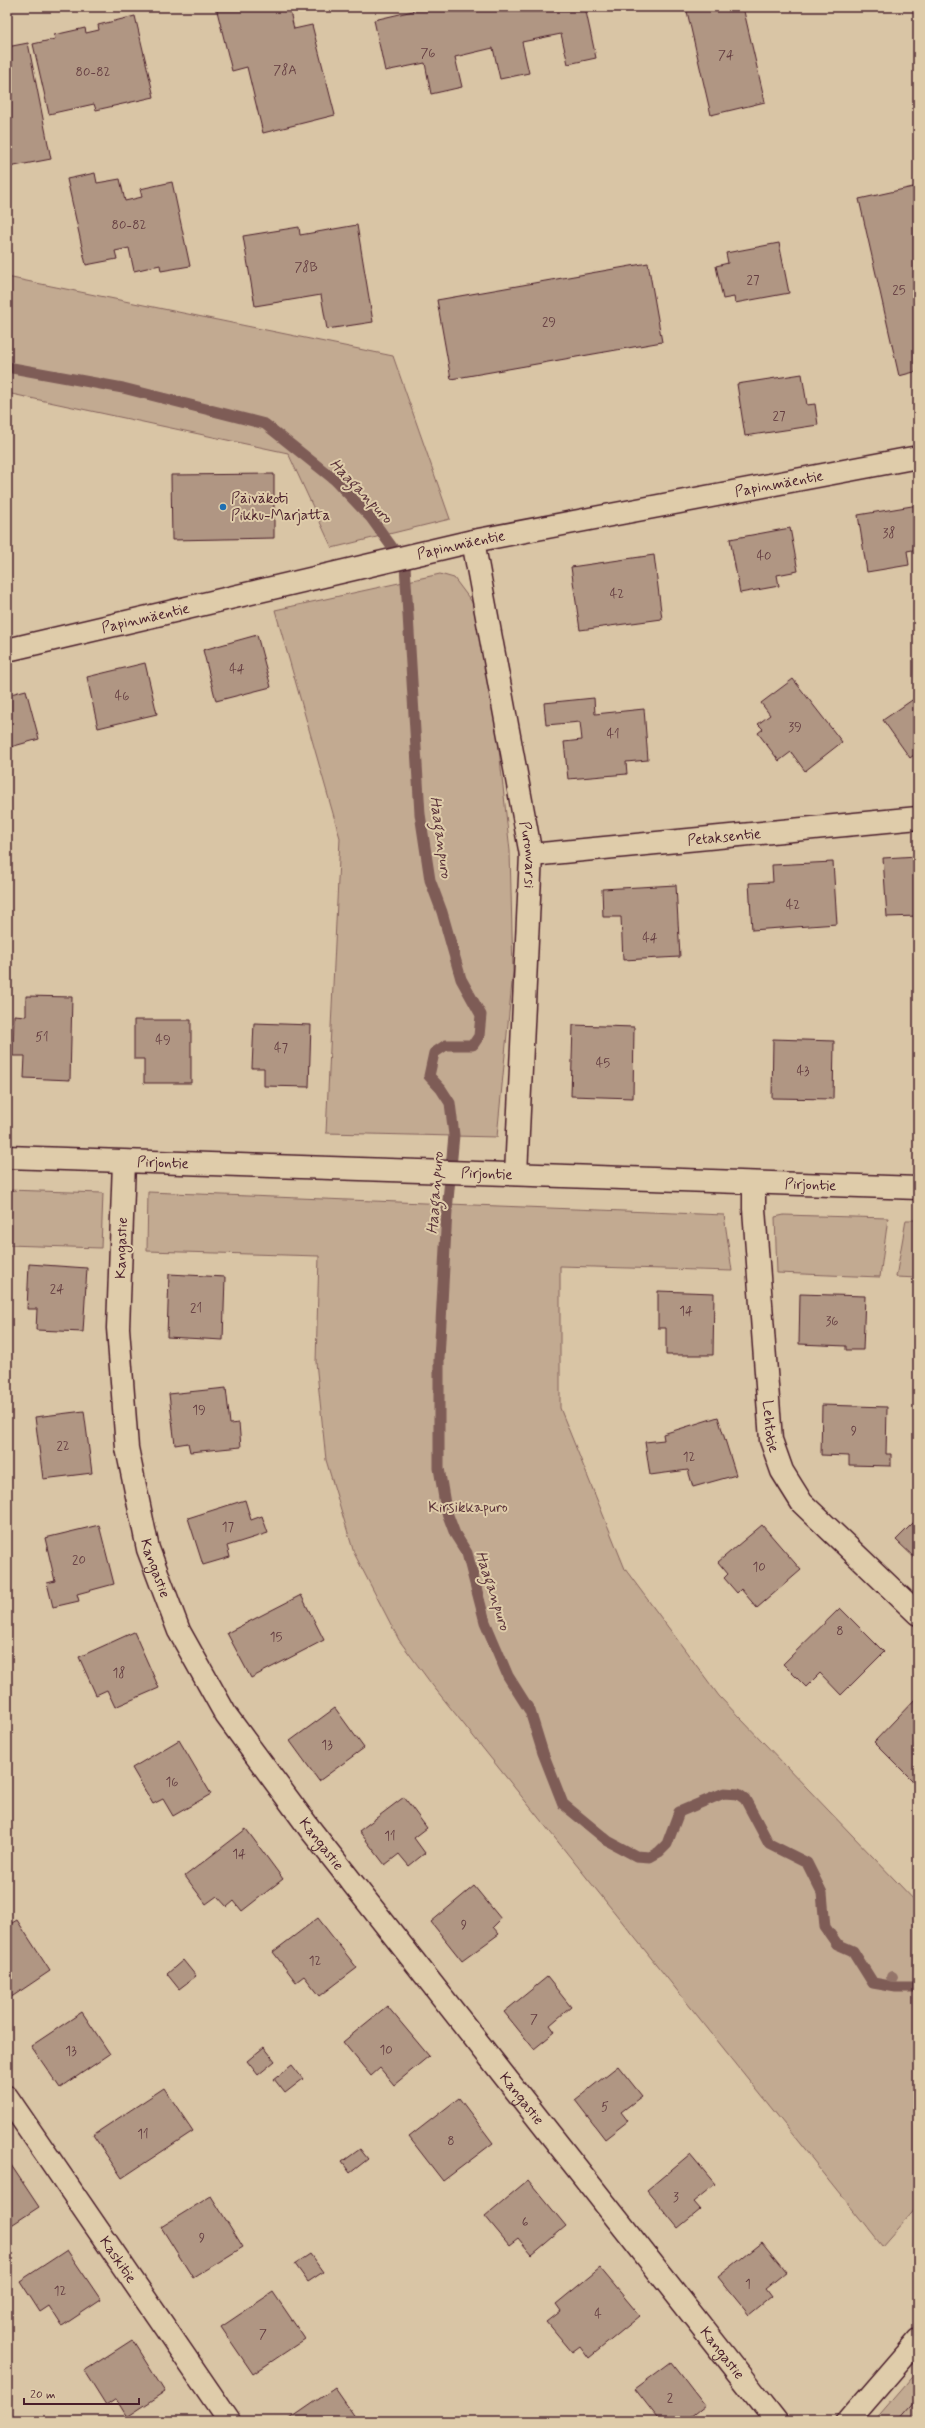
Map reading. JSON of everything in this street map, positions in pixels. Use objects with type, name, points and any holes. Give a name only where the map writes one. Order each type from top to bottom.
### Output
[{"type":"street","name":"Papinmäentie","points":[[7,650],[473,541],[918,457]]},
{"type":"street","name":"Puronvarsi","points":[[473,541],[531,855],[516,1174]]},
{"type":"street","name":"Petaksentie","points":[[531,855],[918,818]]},
{"type":"street","name":"Pirjontie","points":[[7,1156],[124,1162],[423,1170],[918,1188]]},
{"type":"street","name":"Kangastie","points":[[124,1162],[118,1328],[127,1448],[148,1550],[179,1631],[226,1715],[310,1829],[776,2421]]},
{"type":"street","name":"Lehtotie","points":[[754,1183],[754,1209],[771,1440],[782,1472],[802,1503],[918,1614]]},
{"type":"street","name":"Kaskitie","points":[[7,2097],[229,2421]]},
{"type":"street","points":[[848,2421],[918,2340]]},
{"type":"green space","points":[[7,277],[393,356],[450,519],[332,548],[288,453],[7,393]]},
{"type":"green space","points":[[440,574],[454,578],[472,602],[493,694],[510,851],[513,972],[497,1137],[326,1133],[340,838],[275,610]]},
{"type":"green space","points":[[7,1190],[103,1193],[101,1248],[7,1245]]},
{"type":"green space","name":"Kirsikkapuro","points":[[148,1192],[724,1215],[732,1271],[560,1266],[560,1408],[625,1569],[719,1696],[918,1904],[918,2205],[882,2246],[433,1686],[399,1640],[354,1553],[326,1460],[316,1362],[319,1256],[147,1251]]},
{"type":"green space","points":[[784,1215],[888,1218],[880,1277],[777,1273],[775,1217]]},
{"type":"green space","points":[[906,1220],[918,1220],[918,1278],[896,1277]]},
{"type":"green space","points":[[918,2370],[918,2421],[874,2421]]},
{"type":"building","points":[[216,7],[289,7],[294,29],[312,25],[335,115],[263,133],[247,67],[232,71]]},
{"type":"building","points":[[412,7],[585,7],[596,58],[568,64],[561,34],[522,42],[529,73],[500,79],[493,48],[455,57],[462,87],[431,94],[425,63],[385,71],[374,20],[413,11]]},
{"type":"building","points":[[686,7],[743,7],[765,102],[711,115]]},
{"type":"building","points":[[135,16],[154,97],[96,110],[94,104],[49,114],[33,44],[55,39],[54,35],[85,28],[86,33],[99,30],[98,25]]},
{"type":"building","points":[[28,43],[51,159],[9,167],[7,155],[7,47]]},
{"type":"building","points":[[95,173],[97,183],[120,179],[125,201],[142,197],[140,189],[172,182],[190,266],[161,271],[160,265],[134,271],[129,248],[115,251],[117,259],[86,265],[67,179]]},
{"type":"building","points":[[913,187],[918,207],[918,371],[899,376],[859,199]]},
{"type":"building","points":[[357,225],[373,322],[327,329],[321,295],[255,306],[243,236],[299,227],[300,235]]},
{"type":"building","points":[[779,243],[789,293],[735,303],[734,297],[723,299],[716,266],[728,263],[726,253]]},
{"type":"building","points":[[648,263],[662,342],[451,379],[437,300]]},
{"type":"building","points":[[802,374],[807,405],[815,404],[818,425],[745,436],[737,384]]},
{"type":"building","name":"Päiväkoti Pikku-Marjatta","points":[[274,474],[274,538],[172,540],[171,475]]},
{"type":"building","points":[[918,505],[918,549],[907,551],[909,565],[867,572],[858,515]]},
{"type":"building","points":[[790,528],[798,571],[777,575],[779,586],[740,593],[730,539]]},
{"type":"building","points":[[654,555],[662,619],[580,630],[571,567]]},
{"type":"building","points":[[257,635],[271,687],[216,701],[203,650]]},
{"type":"building","points":[[145,663],[157,714],[98,728],[87,677]]},
{"type":"building","points":[[793,679],[842,742],[805,771],[791,752],[779,761],[758,733],[763,729],[758,724],[770,715],[761,703]]},
{"type":"building","points":[[26,690],[39,739],[7,748],[7,695]]},
{"type":"building","points":[[918,696],[918,752],[910,758],[883,720]]},
{"type":"building","points":[[594,698],[595,714],[644,709],[648,760],[626,762],[627,774],[568,779],[564,742],[582,740],[580,722],[546,725],[544,703]]},
{"type":"building","points":[[918,856],[918,916],[887,917],[883,858]]},
{"type":"building","points":[[833,862],[837,924],[752,930],[749,883],[773,882],[772,865]]},
{"type":"building","points":[[676,885],[680,957],[623,960],[621,917],[603,917],[602,889]]},
{"type":"building","points":[[26,996],[72,997],[70,1080],[24,1078],[25,1056],[13,1056],[14,1015],[26,1016]]},
{"type":"building","points":[[134,1020],[191,1020],[191,1083],[144,1083],[144,1059],[134,1059]]},
{"type":"building","points":[[254,1023],[311,1025],[309,1087],[264,1086],[264,1068],[252,1068]]},
{"type":"building","points":[[573,1025],[634,1027],[633,1098],[571,1096]]},
{"type":"building","points":[[773,1039],[834,1041],[833,1099],[772,1098]]},
{"type":"building","points":[[29,1264],[87,1268],[83,1332],[36,1330],[37,1309],[27,1309]]},
{"type":"building","points":[[169,1274],[225,1277],[223,1340],[167,1337]]},
{"type":"building","points":[[658,1291],[714,1293],[713,1355],[666,1355],[666,1328],[658,1328]]},
{"type":"building","points":[[800,1294],[865,1296],[863,1350],[846,1350],[846,1346],[799,1344]]},
{"type":"building","points":[[226,1388],[230,1424],[239,1423],[241,1447],[190,1452],[188,1443],[175,1445],[169,1394]]},
{"type":"building","points":[[822,1405],[887,1407],[886,1454],[891,1454],[891,1466],[849,1465],[849,1456],[821,1455]]},
{"type":"building","points":[[84,1411],[92,1473],[43,1479],[35,1417]]},
{"type":"building","points":[[718,1417],[736,1475],[693,1487],[688,1470],[650,1475],[645,1442],[664,1440],[663,1434]]},
{"type":"building","points":[[245,1500],[251,1520],[262,1516],[268,1533],[227,1546],[230,1557],[203,1565],[188,1518]]},
{"type":"building","points":[[918,1518],[918,1561],[896,1540]]},
{"type":"building","points":[[99,1525],[114,1584],[77,1594],[79,1601],[53,1607],[47,1583],[55,1581],[45,1538]]},
{"type":"building","points":[[762,1525],[801,1570],[757,1608],[741,1589],[737,1593],[724,1578],[728,1574],[718,1562]]},
{"type":"building","points":[[301,1595],[324,1640],[251,1678],[227,1633]]},
{"type":"building","points":[[840,1608],[884,1652],[841,1695],[820,1673],[806,1687],[783,1664]]},
{"type":"building","points":[[134,1632],[159,1688],[115,1707],[107,1690],[96,1695],[79,1657]]},
{"type":"building","points":[[918,1696],[918,1784],[917,1785],[874,1742]]},
{"type":"building","points":[[335,1708],[364,1748],[319,1781],[290,1741]]},
{"type":"building","points":[[179,1740],[211,1794],[173,1816],[163,1799],[153,1804],[132,1768]]},
{"type":"building","points":[[404,1797],[427,1828],[414,1838],[425,1853],[409,1866],[399,1854],[385,1865],[359,1831]]},
{"type":"building","points":[[246,1829],[283,1879],[242,1911],[234,1901],[227,1907],[217,1896],[206,1904],[185,1876]]},
{"type":"building","points":[[474,1886],[501,1919],[493,1927],[499,1934],[462,1961],[431,1922]]},
{"type":"building","points":[[318,1918],[357,1968],[320,1996],[304,1976],[296,1982],[273,1952]]},
{"type":"building","points":[[17,1920],[50,1971],[7,2000],[7,1926]]},
{"type":"building","points":[[183,1960],[196,1976],[179,1989],[167,1974]]},
{"type":"building","points":[[547,1977],[571,2007],[550,2025],[555,2032],[534,2049],[504,2012]]},
{"type":"building","points":[[387,2006],[429,2056],[394,2085],[380,2068],[371,2076],[343,2042]]},
{"type":"building","points":[[82,2012],[110,2054],[60,2088],[31,2046]]},
{"type":"building","points":[[264,2047],[275,2061],[258,2075],[247,2061]]},
{"type":"building","points":[[292,2065],[303,2079],[285,2093],[274,2079]]},
{"type":"building","points":[[618,2066],[642,2096],[621,2112],[628,2121],[605,2139],[575,2100]]},
{"type":"building","points":[[164,2088],[193,2131],[122,2178],[93,2135]]},
{"type":"building","points":[[459,2098],[493,2143],[443,2181],[409,2137]]},
{"type":"building","points":[[360,2149],[368,2159],[350,2173],[342,2162]]},
{"type":"building","points":[[690,2154],[715,2184],[693,2202],[700,2210],[678,2228],[647,2190]]},
{"type":"building","points":[[7,2159],[39,2207],[7,2228]]},
{"type":"building","points":[[528,2180],[566,2226],[532,2255],[518,2238],[509,2245],[485,2216]]},
{"type":"building","points":[[211,2196],[243,2247],[193,2278],[161,2227]]},
{"type":"building","points":[[762,2242],[786,2272],[765,2289],[771,2297],[749,2315],[718,2277]]},
{"type":"building","points":[[67,2250],[101,2300],[62,2326],[49,2306],[40,2312],[20,2281]]},
{"type":"building","points":[[310,2254],[323,2272],[308,2282],[295,2264]]},
{"type":"building","points":[[600,2268],[640,2316],[589,2358],[580,2346],[572,2352],[547,2322],[561,2311],[556,2304]]},
{"type":"building","points":[[273,2292],[305,2339],[253,2374],[221,2327]]},
{"type":"building","points":[[132,2340],[165,2392],[127,2417],[116,2399],[106,2406],[84,2371]]},
{"type":"building","points":[[671,2362],[705,2406],[686,2421],[660,2421],[635,2389]]},
{"type":"building","points":[[335,2388],[358,2421],[287,2421]]},
{"type":"waterway","name":"Haaganpuro","points":[[7,367],[123,388],[265,424],[335,480],[371,518],[405,565],[420,814],[430,880],[442,912],[461,979],[481,1015],[479,1036],[473,1045],[446,1045],[434,1053],[429,1076],[441,1089],[450,1103],[454,1135],[447,1211],[439,1359],[439,1468],[446,1510],[455,1534],[467,1553],[485,1622],[508,1676],[530,1711],[543,1753],[563,1804],[608,1841],[636,1856],[650,1857],[659,1852],[667,1844],[679,1812],[724,1793],[738,1794],[745,1799],[769,1844],[807,1863],[822,1893],[825,1927],[837,1944],[853,1951],[873,1983],[896,1987],[918,1987]]},
{"type":"tram line","points":[[898,2421],[918,2398]]},
{"type":"place","name":"Päiväkoti Pikku-Marjatta","points":[[223,507]]}]
